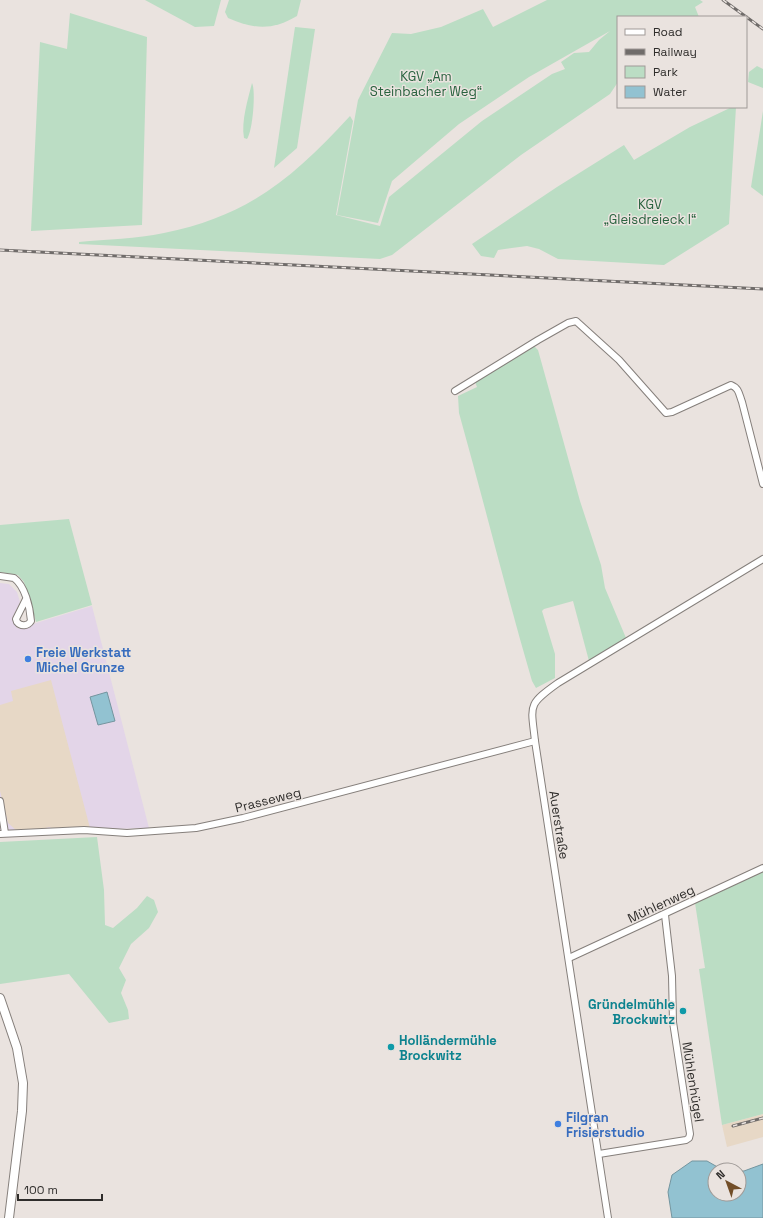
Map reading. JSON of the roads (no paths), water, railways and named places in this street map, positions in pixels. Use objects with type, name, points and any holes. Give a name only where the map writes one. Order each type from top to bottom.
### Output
[{"type":"street","points":[[456,391],[538,340],[568,323],[576,321],[619,360],[666,413],[672,412],[731,385],[735,386],[738,389],[742,402],[763,484]]},
{"type":"street","name":"Auerstraße","points":[[608,1218],[535,741],[532,714],[533,703],[539,696],[558,683],[763,559]]},
{"type":"street","points":[[0,576],[9,577],[18,581],[24,590],[26,599]]},
{"type":"street","name":"Prasseweg","points":[[3,834],[84,830],[127,833],[196,828],[243,818],[535,741]]},
{"type":"street","points":[[0,801],[3,834]]},
{"type":"street","name":"Mühlenweg","points":[[569,958],[665,915],[763,868]]},
{"type":"street","name":"Mühlenhügel","points":[[599,1154],[686,1140],[689,1138],[690,1134],[672,1022],[671,969],[665,915]]},
{"type":"street","points":[[0,998],[17,1048],[23,1083],[22,1111],[9,1218]]},
{"type":"water","points":[[107,692],[115,721],[98,725],[90,697]]},
{"type":"water","points":[[692,1161],[707,1161],[709,1162],[707,1162],[707,1202],[747,1202],[747,1170],[763,1164],[763,1218],[672,1218],[668,1192],[672,1175]]},
{"type":"railway","points":[[723,0],[745,16]]},
{"type":"railway","points":[[747,17],[763,29]]},
{"type":"railway","points":[[0,250],[763,289]]},
{"type":"railway","points":[[733,1126],[763,1118]]},
{"type":"place","name":"Freie Werkstatt Michel Grunze","points":[[28,659]]},
{"type":"place","name":"Gründelmühle Brockwitz","points":[[683,1011]]},
{"type":"place","name":"Holländermühle Brockwitz","points":[[391,1047]]},
{"type":"place","name":"Filgran Frisierstudio","points":[[558,1124]]},
{"type":"park label","name":"KGV „Am Steinbacher Weg“","points":[[426,84]]},
{"type":"park label","name":"KGV „Gleisdreieck I“","points":[[650,212]]}]
